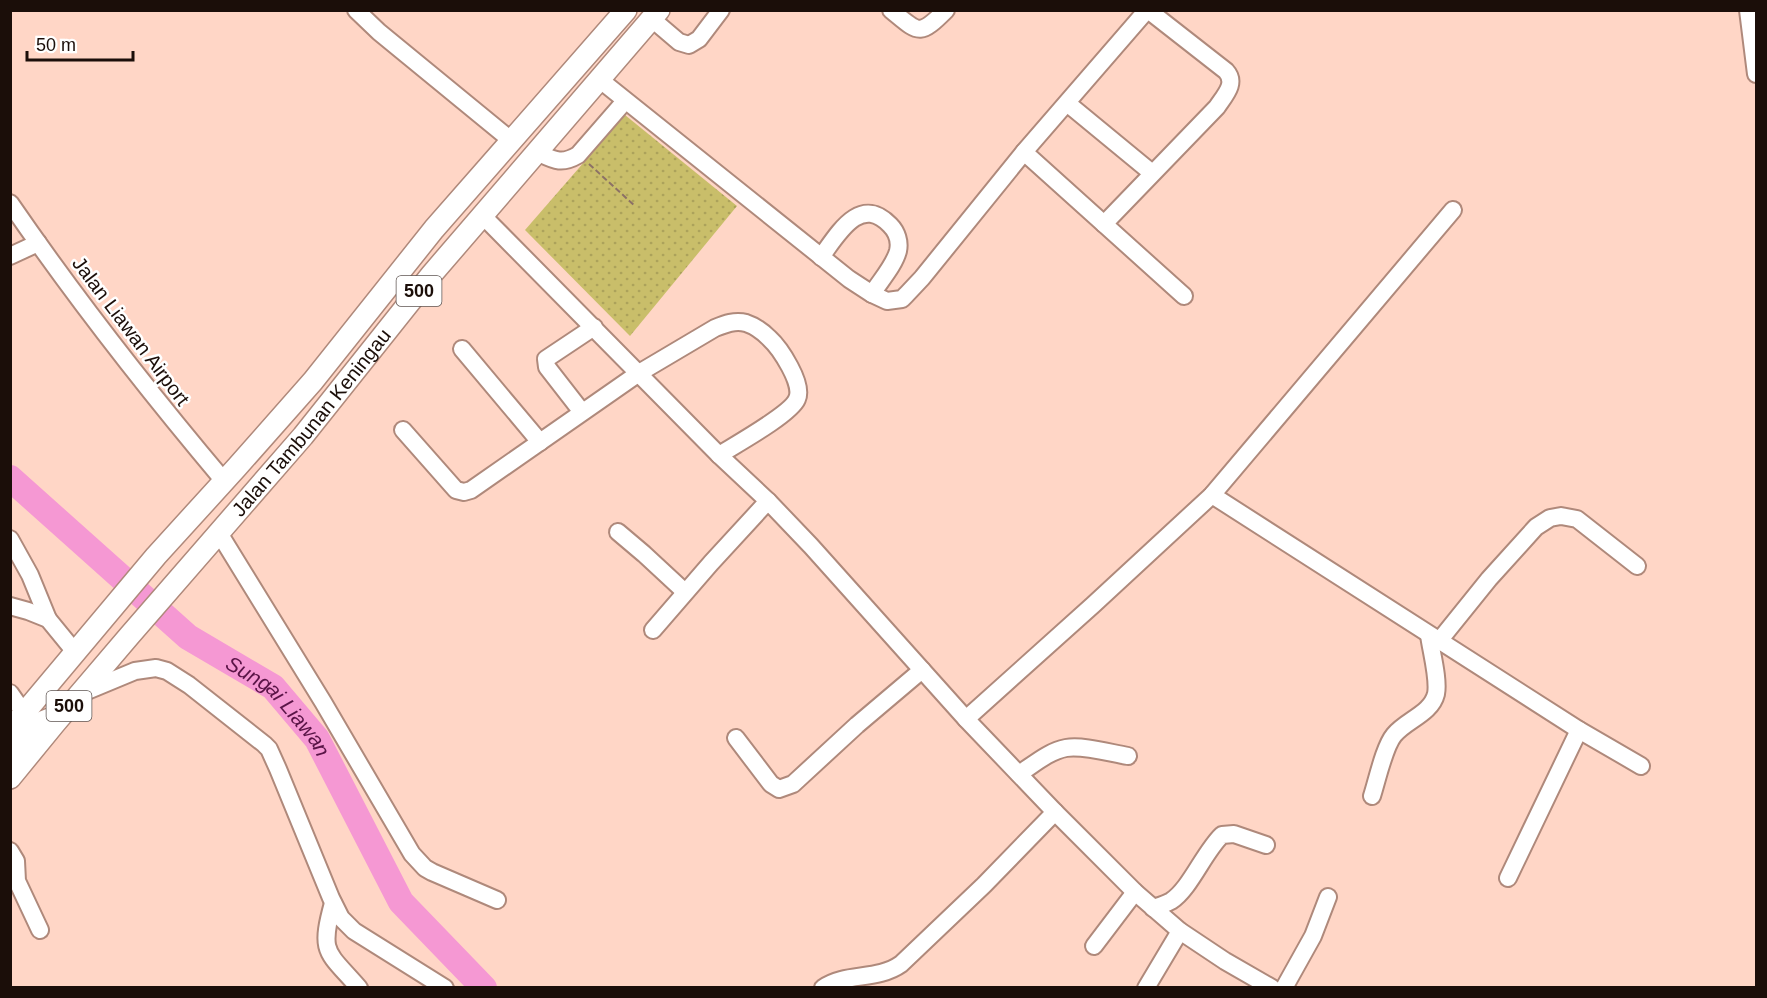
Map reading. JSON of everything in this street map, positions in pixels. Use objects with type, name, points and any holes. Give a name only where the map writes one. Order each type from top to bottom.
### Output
[{"type":"main road","name":"Jalan Tambunan Keningau","points":[[10,730],[156,556],[313,381],[434,229],[626,10]]},
{"type":"main road","name":"Jalan Tambunan Keningau","points":[[10,778],[60,716],[303,436],[432,274],[655,15]]},
{"type":"main road","points":[[10,752],[36,724],[60,716]]},
{"type":"street","points":[[356,10],[379,32],[512,141]]},
{"type":"street","points":[[655,15],[679,42],[693,45],[721,10]]},
{"type":"street","points":[[891,10],[909,25],[923,29],[929,27],[946,10]]},
{"type":"street","points":[[599,79],[821,257],[872,294],[887,301],[902,299],[922,278],[1024,152],[1147,10],[1226,70],[1232,81],[1231,86],[1217,107],[1104,224]]},
{"type":"street","points":[[1748,10],[1756,72]]},
{"type":"street","points":[[537,152],[558,160],[568,160],[578,155],[625,101]]},
{"type":"street","points":[[1067,103],[1152,173]]},
{"type":"street","points":[[1024,152],[1184,296]]},
{"type":"street","name":"Jalan Liawan Airport","points":[[10,203],[162,407],[224,481]]},
{"type":"street","points":[[966,719],[1212,495],[1453,210]]},
{"type":"street","points":[[821,257],[851,220],[867,213],[879,216],[898,237],[898,250],[872,294]]},
{"type":"street","points":[[483,216],[719,455],[768,501],[966,719],[1135,892],[1180,931],[1225,961],[1272,987]]},
{"type":"street","points":[[10,256],[38,243]]},
{"type":"street","points":[[403,430],[456,490],[464,492],[471,490],[582,412],[706,333],[728,322],[746,323],[770,338],[779,349],[798,387],[797,399],[787,411],[719,455]]},
{"type":"street","points":[[582,412],[547,367],[546,359],[594,327]]},
{"type":"street","points":[[462,349],[540,442]]},
{"type":"street","points":[[1212,495],[1579,730],[1641,766]]},
{"type":"street","points":[[653,630],[768,501]]},
{"type":"street","points":[[1372,796],[1392,738],[1430,707],[1435,698],[1434,638],[1536,527],[1550,518],[1562,516],[1576,519],[1637,566]]},
{"type":"street","points":[[618,532],[685,592]]},
{"type":"street","points":[[219,533],[317,692],[412,854],[432,872],[497,900]]},
{"type":"street","points":[[10,539],[30,574],[48,619],[75,652]]},
{"type":"street","points":[[10,606],[28,610],[48,619]]},
{"type":"street","points":[[81,693],[135,671],[149,668],[167,670],[264,744],[269,749],[278,769],[341,918],[354,931],[446,987]]},
{"type":"street","points":[[736,738],[771,784],[779,789],[787,787],[798,780],[857,725],[922,670]]},
{"type":"street","points":[[10,693],[24,713]]},
{"type":"street","points":[[1508,878],[1579,730]]},
{"type":"street","points":[[1019,774],[1052,753],[1065,748],[1128,756]]},
{"type":"street","points":[[823,987],[837,981],[882,974],[901,964],[984,885],[1055,812]]},
{"type":"street","points":[[1153,908],[1178,896],[1222,835],[1234,834],[1266,845]]},
{"type":"street","points":[[10,850],[16,861],[16,881],[40,930]]},
{"type":"street","points":[[1094,946],[1135,892]]},
{"type":"street","points":[[1284,987],[1303,956],[1328,897]]},
{"type":"street","points":[[333,903],[327,926],[326,946],[337,964],[359,987]]},
{"type":"street","points":[[1146,987],[1180,931]]},
{"type":"path","points":[[578,155],[635,206]]},
{"type":"shaded area","points":[[625,115],[737,206],[630,336],[525,230]]},
{"type":"waterway","name":"Sungai Liawan","points":[[10,478],[188,637],[273,687],[317,739],[401,902],[484,988]]}]
